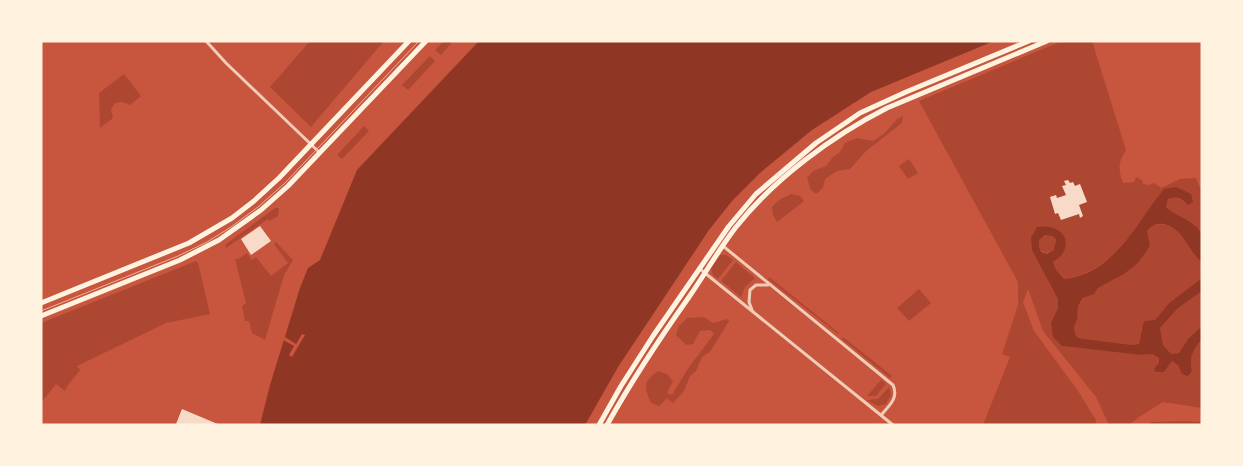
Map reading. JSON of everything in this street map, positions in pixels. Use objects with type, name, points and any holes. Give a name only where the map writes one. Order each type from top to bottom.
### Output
[{"type":"main road","points":[[41,303],[176,249],[232,218],[268,189],[409,41]]},
{"type":"main road","points":[[41,316],[180,260],[213,244],[275,198],[426,41]]},
{"type":"main road","points":[[599,425],[637,361],[729,226],[756,194],[828,134],[860,114],[883,102],[1029,41]]},
{"type":"main road","points":[[608,425],[638,372],[723,246],[740,223],[766,194],[819,149],[847,129],[887,108],[1047,41]]},
{"type":"street","points":[[206,41],[226,64],[320,152]]},
{"type":"street","points":[[723,246],[893,385],[895,395],[881,415]]},
{"type":"street","points":[[700,269],[893,425]]},
{"type":"street","points":[[752,311],[749,302],[750,290],[756,285],[769,285]]},
{"type":"shaded area","points":[[310,41],[384,41],[311,127],[270,87]]},
{"type":"shaded area","points":[[444,41],[453,41],[441,55],[435,50]]},
{"type":"shaded area","points":[[479,41],[994,41],[871,92],[812,130],[760,173],[732,201],[709,230],[618,367],[585,425],[260,425],[270,385],[300,288],[308,268],[320,260],[357,170]]},
{"type":"shaded area","points":[[1062,41],[1092,41],[1126,150],[1121,159],[1120,166],[1123,183],[1134,182],[1136,177],[1142,180],[1143,184],[1154,183],[1161,188],[1180,179],[1196,178],[1202,193],[1202,236],[1195,225],[1172,213],[1166,207],[1168,199],[1171,198],[1179,199],[1188,205],[1193,202],[1165,189],[1133,231],[1110,257],[1082,275],[1064,279],[1056,270],[1053,262],[1064,252],[1055,228],[1031,238],[1058,299],[1058,308],[1052,323],[1062,346],[1141,355],[1152,354],[1159,358],[1159,363],[1164,372],[1172,361],[1178,365],[1182,374],[1192,371],[1192,354],[1202,339],[1202,408],[1163,402],[1129,425],[1109,425],[1096,397],[1043,331],[1028,289],[1023,302],[1034,331],[1078,391],[1096,420],[1096,425],[983,425],[1010,357],[1002,354],[1018,305],[1018,282],[919,101]]},
{"type":"shaded area","points":[[430,56],[435,61],[408,90],[402,85]]},
{"type":"shaded area","points":[[124,74],[141,96],[130,105],[122,102],[115,103],[111,109],[113,118],[100,128],[99,93]]},
{"type":"shaded area","points":[[903,116],[902,123],[866,151],[850,169],[837,171],[825,179],[823,188],[816,194],[811,190],[807,178],[813,171],[826,166],[840,152],[845,143],[857,138],[873,141],[885,133],[897,119]]},
{"type":"shaded area","points":[[364,126],[369,131],[342,159],[337,155]]},
{"type":"shaded area","points":[[909,159],[918,173],[908,179],[899,166]]},
{"type":"shaded area","points":[[1176,187],[1191,194],[1193,202],[1188,205],[1181,199],[1174,198],[1168,199],[1166,207],[1197,227],[1202,237],[1202,262],[1176,230],[1163,224],[1154,225],[1147,231],[1150,246],[1138,263],[1124,274],[1098,288],[1094,294],[1083,298],[1078,306],[1077,320],[1074,327],[1078,338],[1132,345],[1139,344],[1145,321],[1155,320],[1169,303],[1202,278],[1202,291],[1177,309],[1160,328],[1163,345],[1171,354],[1179,353],[1188,339],[1202,326],[1202,339],[1192,354],[1192,371],[1188,376],[1182,374],[1178,365],[1172,361],[1164,372],[1156,372],[1154,369],[1159,363],[1159,358],[1152,354],[1141,355],[1062,346],[1053,337],[1051,323],[1058,308],[1058,299],[1032,250],[1031,238],[1037,227],[1054,228],[1063,234],[1066,244],[1060,257],[1053,262],[1056,270],[1064,279],[1082,275],[1097,268],[1122,245],[1164,189]],"holes":[[[1045,235],[1052,236],[1056,240],[1054,250],[1047,254],[1041,252],[1039,240]]]},
{"type":"shaded area","points":[[791,194],[800,196],[804,201],[777,222],[773,215],[772,207],[779,200]]},
{"type":"shaded area","points":[[275,208],[279,208],[278,216],[269,221],[268,219],[226,248],[225,245]]},
{"type":"shaded area","points":[[1167,225],[1183,237],[1202,262],[1202,278],[1169,303],[1155,320],[1141,328],[1139,344],[1132,345],[1078,338],[1074,327],[1077,320],[1078,306],[1084,298],[1093,294],[1098,288],[1124,274],[1147,231],[1151,226]]},
{"type":"shaded area","points":[[1047,235],[1053,238],[1056,244],[1053,250],[1047,253],[1041,250],[1038,244],[1041,238]]},
{"type":"shaded area","points":[[276,242],[293,260],[284,275],[265,340],[252,333],[249,321],[245,321],[242,306],[246,303],[235,259],[247,253],[252,260],[256,257],[271,276],[288,263],[274,244]]},
{"type":"shaded area","points":[[720,255],[726,255],[733,260],[718,279],[713,275],[711,269]]},
{"type":"shaded area","points":[[196,261],[210,314],[166,323],[77,366],[80,370],[65,391],[56,384],[41,403],[41,323]]},
{"type":"shaded area","points":[[736,262],[755,278],[745,287],[741,297],[721,281]]},
{"type":"shaded area","points":[[769,277],[839,333],[768,279]]},
{"type":"shaded area","points":[[919,289],[931,303],[909,321],[897,308]]},
{"type":"shaded area","points":[[1202,291],[1202,326],[1188,339],[1179,353],[1171,354],[1163,346],[1160,328],[1177,309]]},
{"type":"shaded area","points":[[704,317],[713,323],[728,319],[729,321],[710,352],[702,357],[696,371],[690,376],[684,391],[673,403],[667,398],[659,406],[651,403],[646,388],[647,381],[658,371],[667,374],[673,381],[667,393],[672,395],[689,367],[714,334],[710,330],[700,331],[693,344],[686,345],[676,335],[679,326],[687,318]]},
{"type":"shaded area","points":[[843,337],[892,376],[890,378],[842,339]]},
{"type":"shaded area","points":[[881,380],[886,384],[876,396],[867,396]]},
{"type":"shaded area","points":[[889,387],[891,395],[886,404],[878,406],[867,400],[878,399]]},
{"type":"shaded area","points":[[1151,422],[1202,422],[1202,425],[1149,425]]},
{"type":"pier","points":[[302,334],[305,335],[292,357],[289,355],[294,346],[283,340],[285,337],[296,344]]},
{"type":"building","points":[[1068,180],[1070,183],[1073,182],[1075,186],[1080,184],[1087,202],[1079,205],[1083,216],[1080,218],[1079,214],[1061,220],[1058,213],[1055,214],[1050,197],[1056,195],[1057,198],[1066,195],[1062,186],[1066,185],[1064,181]]},
{"type":"building","points":[[260,226],[271,241],[251,255],[241,239]]},
{"type":"building","points":[[182,409],[220,425],[176,424]]},
{"type":"tram line","points":[[41,311],[178,256],[207,242],[231,227],[258,207],[285,183],[419,41]]}]
